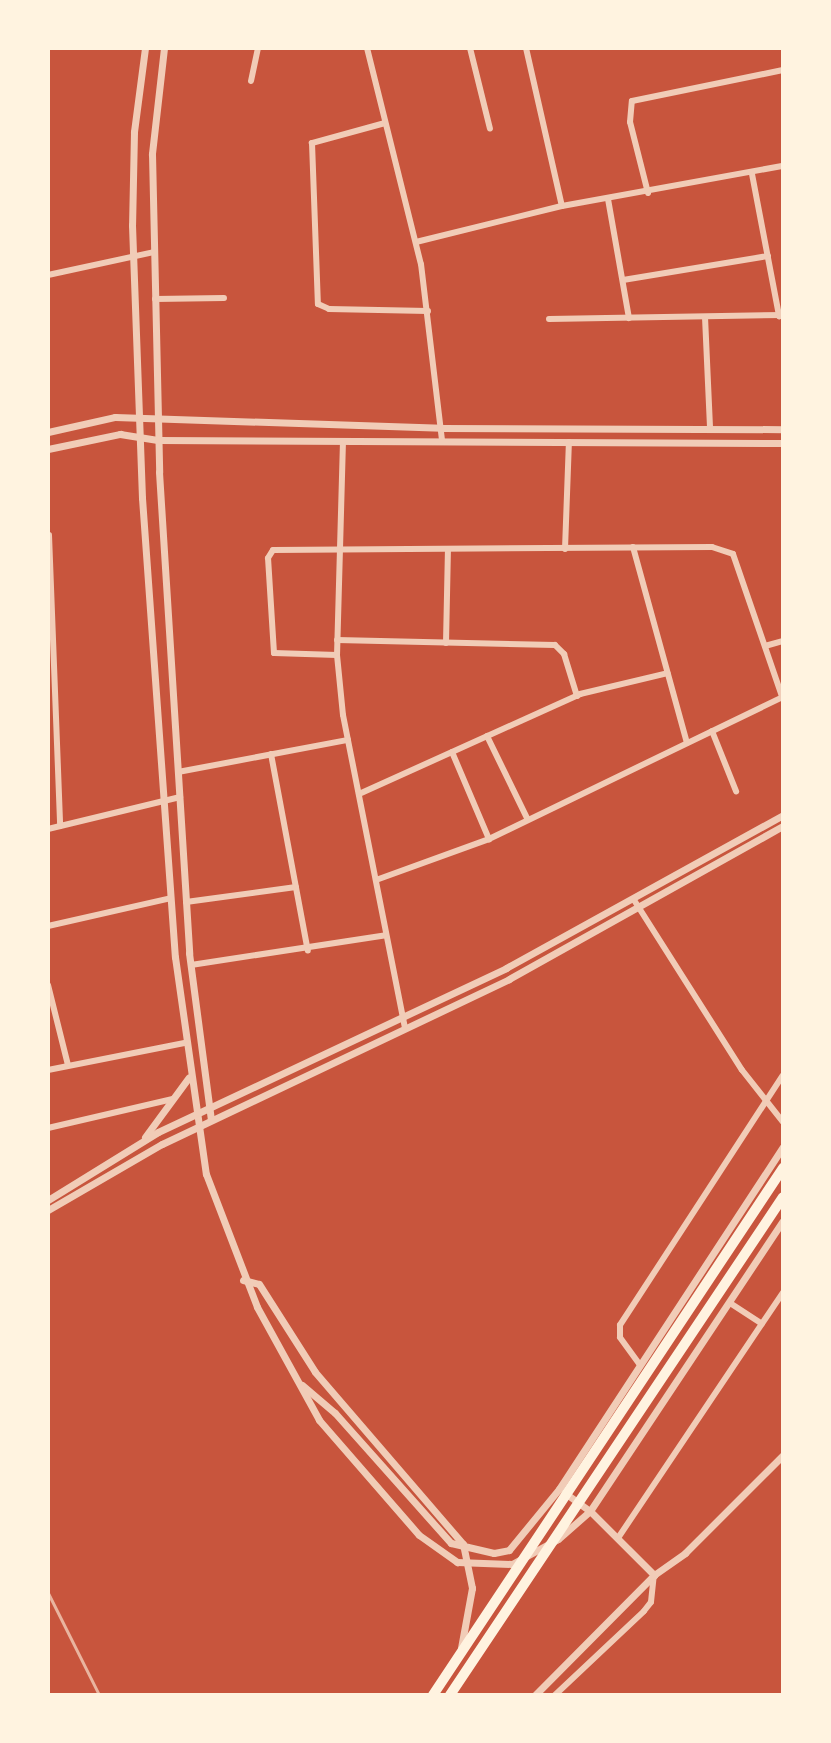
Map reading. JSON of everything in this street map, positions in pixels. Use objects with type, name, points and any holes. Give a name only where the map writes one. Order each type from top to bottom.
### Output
[{"type":"highway","points":[[433,1695],[783,1168]]},
{"type":"highway","points":[[450,1695],[783,1197]]},
{"type":"street","points":[[145,48],[134,132],[134,257],[140,436],[163,801],[184,1043],[206,1174],[243,1280],[319,1420],[409,1523],[457,1562],[512,1564],[558,1539],[590,1511],[783,1221]]},
{"type":"street","points":[[164,48],[152,154],[158,440],[186,902],[211,1120]]},
{"type":"street","points":[[251,81],[258,48]]},
{"type":"street","points":[[367,48],[416,242],[428,311],[442,441]]},
{"type":"street","points":[[470,48],[490,129]]},
{"type":"street","points":[[526,48],[562,206]]},
{"type":"street","points":[[648,193],[630,122],[632,101],[783,70]]},
{"type":"street","points":[[385,123],[312,143],[318,304],[329,309],[428,311]]},
{"type":"street","points":[[416,242],[562,206],[648,193],[783,166]]},
{"type":"street","points":[[549,319],[781,316],[752,174]]},
{"type":"street","points":[[608,199],[629,318]]},
{"type":"street","points":[[48,275],[154,252]]},
{"type":"street","points":[[623,280],[768,256]]},
{"type":"street","points":[[155,299],[224,298]]},
{"type":"street","points":[[705,317],[710,429]]},
{"type":"street","points":[[48,432],[104,418],[441,428],[783,429]]},
{"type":"street","points":[[48,449],[106,436],[140,436],[158,440],[783,443]]},
{"type":"street","points":[[343,441],[337,655],[348,740],[405,1027]]},
{"type":"street","points":[[565,549],[569,442]]},
{"type":"street","points":[[49,535],[60,826]]},
{"type":"street","points":[[633,547],[687,743]]},
{"type":"street","points":[[337,655],[274,653],[268,558],[277,549],[726,548],[733,554],[765,646],[780,679],[783,698],[489,839],[376,880]]},
{"type":"street","points":[[446,643],[448,550]]},
{"type":"street","points":[[337,640],[555,645],[564,654],[577,696]]},
{"type":"street","points":[[765,646],[783,641]]},
{"type":"street","points":[[359,794],[577,696],[668,673]]},
{"type":"street","points":[[712,731],[736,791]]},
{"type":"street","points":[[487,736],[528,820]]},
{"type":"street","points":[[178,772],[348,740]]},
{"type":"street","points":[[48,743],[57,741]]},
{"type":"street","points":[[452,752],[489,839]]},
{"type":"street","points":[[271,754],[308,951]]},
{"type":"street","points":[[48,829],[180,797]]},
{"type":"street","points":[[48,1200],[142,1142],[403,1017],[634,900],[783,815]]},
{"type":"street","points":[[48,1210],[197,1127],[509,979],[783,826]]},
{"type":"street","points":[[186,902],[296,887]]},
{"type":"street","points":[[48,926],[171,898]]},
{"type":"street","points":[[634,900],[764,1102],[783,1122]]},
{"type":"street","points":[[191,965],[308,951],[386,935]]},
{"type":"street","points":[[48,985],[68,1065]]},
{"type":"street","points":[[48,1070],[184,1043]]},
{"type":"street","points":[[640,1365],[620,1337],[620,1325],[783,1075]]},
{"type":"street","points":[[142,1142],[189,1077]]},
{"type":"street","points":[[48,1128],[173,1099]]},
{"type":"street","points":[[301,1383],[327,1405],[451,1543],[494,1553],[509,1550],[559,1489],[783,1147]]},
{"type":"street","points":[[243,1280],[259,1284],[315,1372],[463,1544],[472,1588],[459,1658]]},
{"type":"street","points":[[618,1538],[783,1292]]},
{"type":"street","points":[[730,1303],[762,1324]]},
{"type":"street","points":[[535,1695],[606,1627],[654,1575],[696,1543],[783,1455]]},
{"type":"street","points":[[559,1489],[590,1511],[654,1575]]},
{"type":"street","points":[[555,1695],[644,1611],[651,1602],[654,1575]]},
{"type":"railway","points":[[48,1593],[99,1695]]}]
